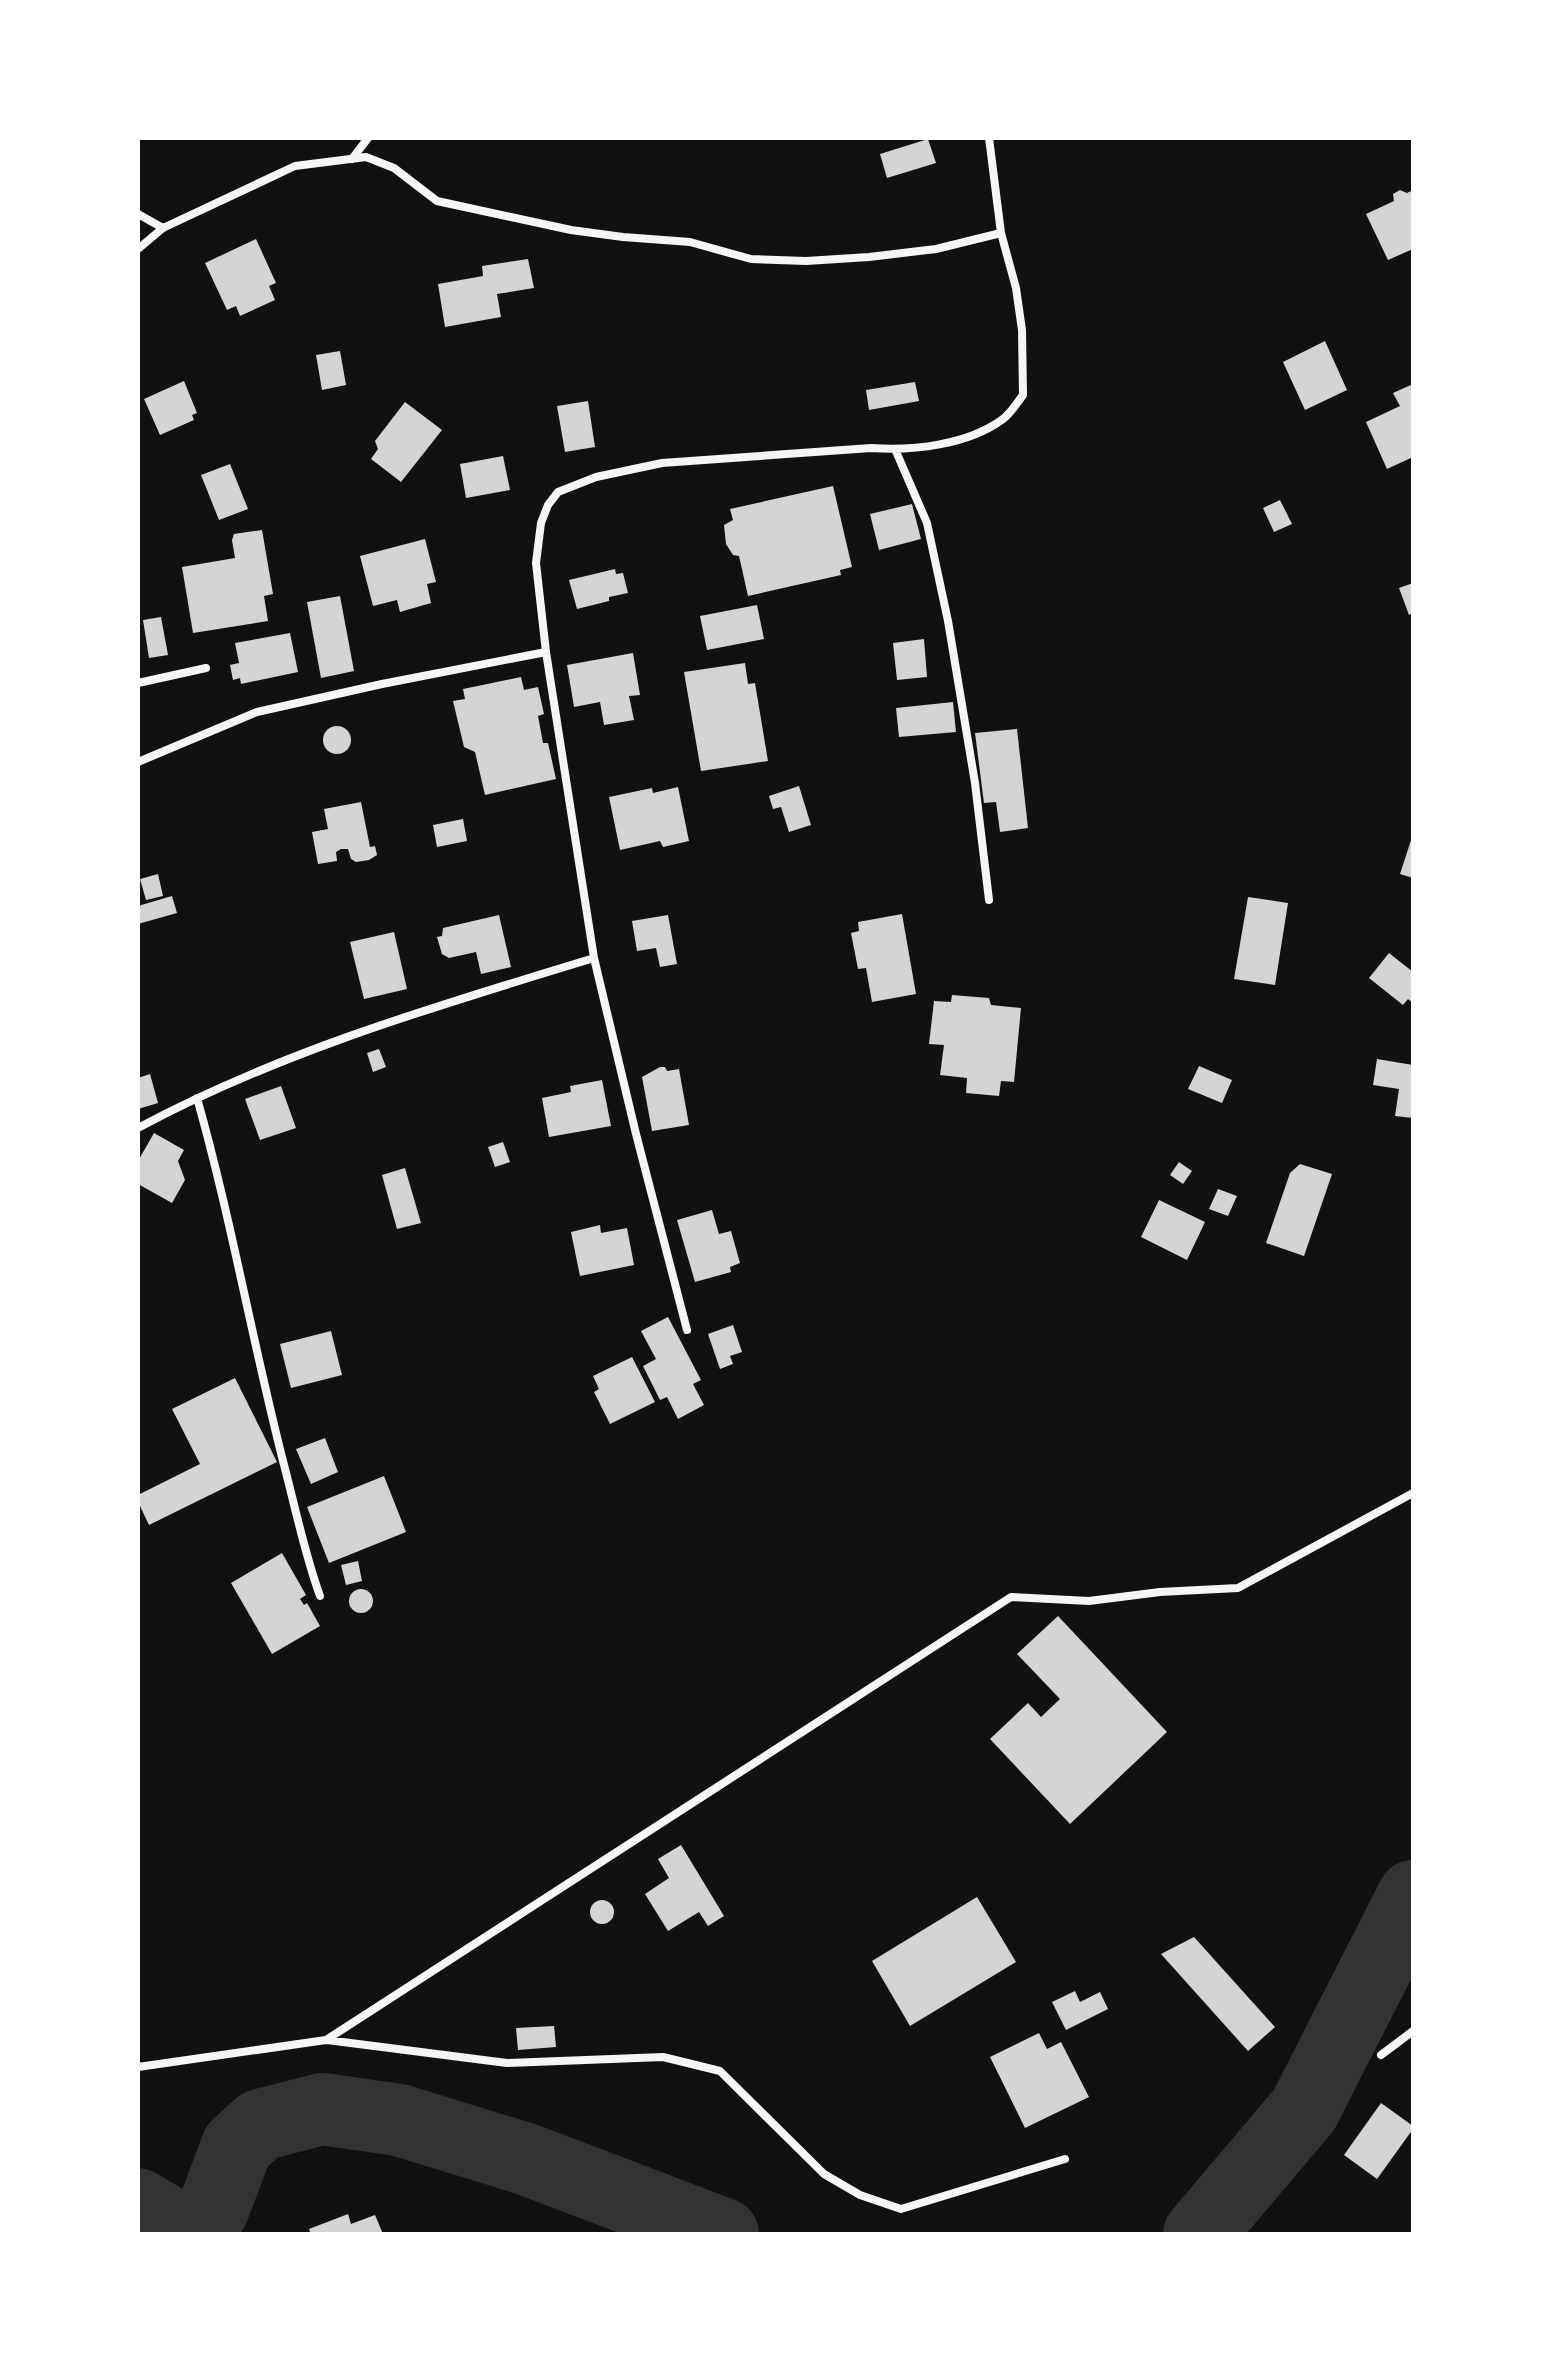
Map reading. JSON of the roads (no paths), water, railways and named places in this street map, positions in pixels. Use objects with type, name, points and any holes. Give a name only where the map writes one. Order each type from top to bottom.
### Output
[{"type":"street","points":[[352,159],[368,138]]},
{"type":"street","points":[[687,1330],[594,958],[546,652],[536,563],[541,523],[548,505],[558,492],[596,477],[662,463],[871,448],[895,449],[957,441],[1004,419],[1023,395],[1022,330],[1016,288],[1001,233],[989,138]]},
{"type":"street","points":[[138,249],[163,228],[295,166],[366,157],[394,168],[437,201],[571,230],[690,242],[751,259],[806,261],[869,257],[936,249],[1001,233]]},
{"type":"street","points":[[138,214],[163,228]]},
{"type":"street","points":[[895,449],[927,523],[948,621],[977,798],[989,900]]},
{"type":"street","points":[[138,762],[257,712],[546,652]]},
{"type":"street","points":[[138,683],[206,668]]},
{"type":"street","points":[[138,1128],[197,1098],[380,1025],[594,958]]},
{"type":"street","points":[[197,1098],[239,1266],[263,1385],[307,1562],[320,1596]]},
{"type":"street","points":[[326,2040],[1011,1597],[1089,1601],[1160,1592],[1238,1588],[1413,1493]]},
{"type":"street","points":[[1381,2055],[1413,2031]]},
{"type":"street","points":[[138,2067],[326,2040],[507,2063],[663,2057],[720,2071],[824,2174],[860,2195],[901,2209],[1065,2159]]},
{"type":"waterway","points":[[1199,2234],[1304,2110],[1413,1896]]},
{"type":"waterway","points":[[200,2234],[214,2207],[237,2146],[260,2125],[322,2109],[399,2120],[526,2159],[723,2234]]},
{"type":"waterway","points":[[138,2204],[188,2234]]}]
